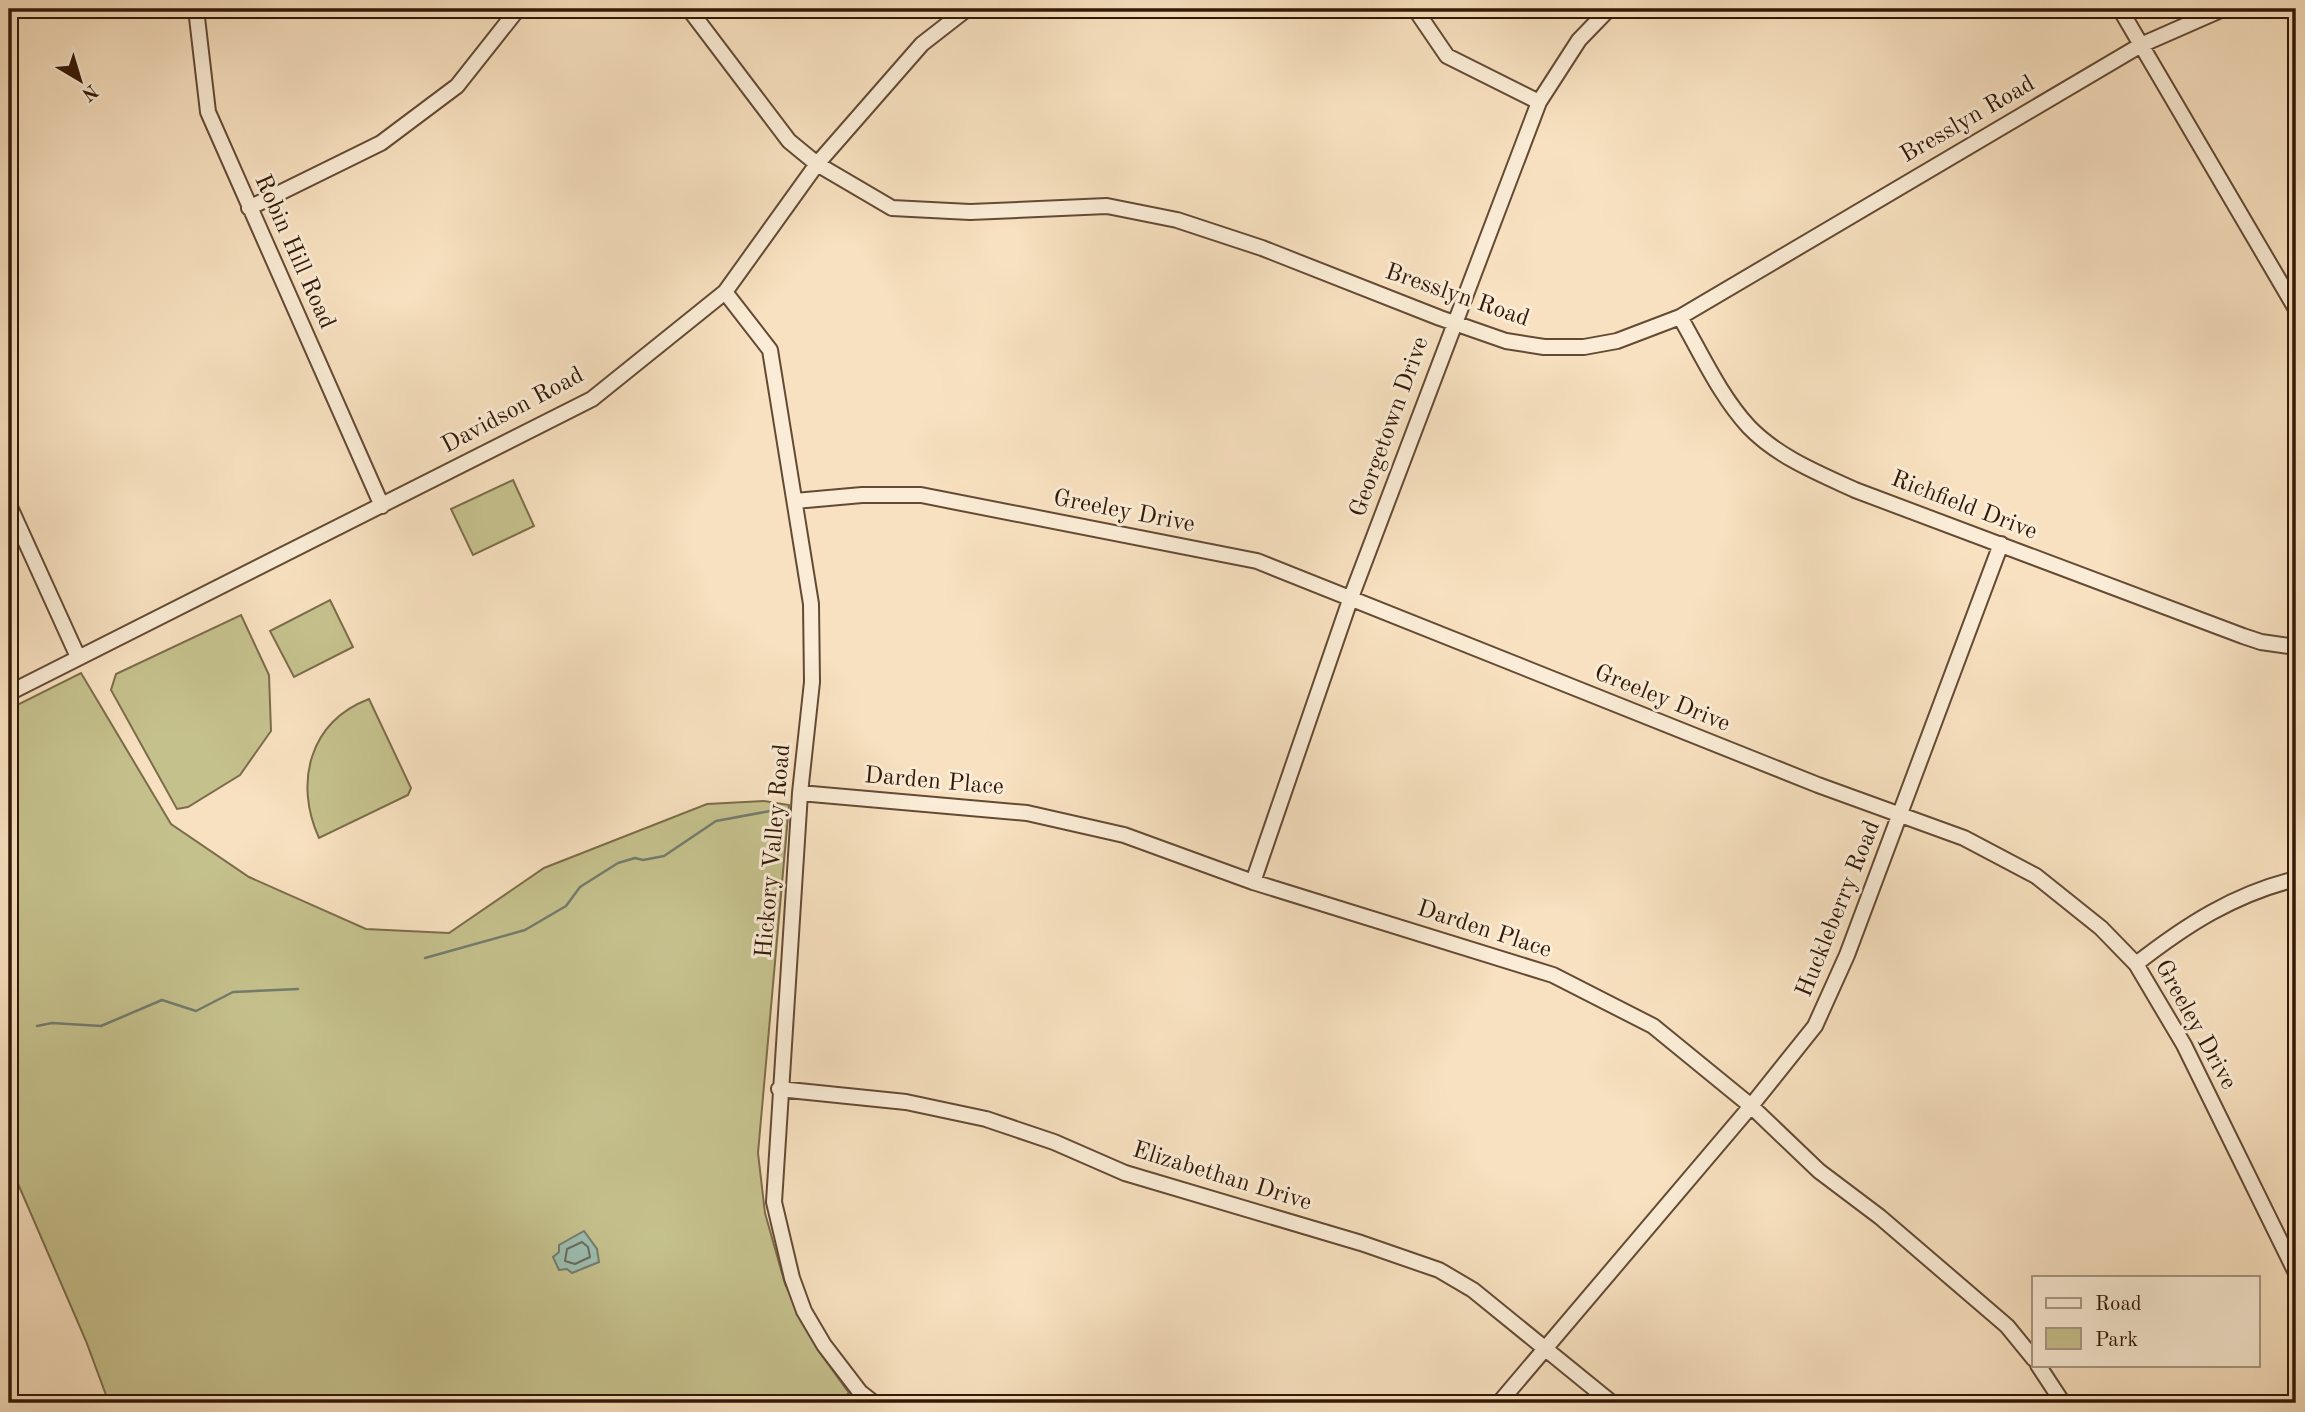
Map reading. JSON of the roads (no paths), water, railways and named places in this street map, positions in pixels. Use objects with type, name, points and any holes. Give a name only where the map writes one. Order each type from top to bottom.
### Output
[{"type":"street","name":"Robin Hill Road","points":[[197,9],[208,112],[382,506]]},
{"type":"street","points":[[249,208],[391,135],[457,86],[518,9]]},
{"type":"street","name":"Bresslyn Road","points":[[689,9],[789,141],[817,164],[892,208],[970,212],[1107,206],[1177,220],[1262,248],[1506,341],[1544,347],[1584,347],[1617,341],[1681,317],[2141,45],[2223,9]]},
{"type":"street","name":"Davidson Road","points":[[9,694],[592,399],[725,292],[817,164],[922,44],[967,9]]},
{"type":"street","points":[[1415,9],[1447,56],[1539,102]]},
{"type":"street","name":"Georgetown Drive","points":[[1253,881],[1350,600],[1539,102],[1580,40],[1609,9]]},
{"type":"street","points":[[2120,9],[2296,309]]},
{"type":"street","name":"Hickory Valley Road","points":[[725,292],[770,350],[811,604],[812,682],[800,793],[779,1089],[774,1202],[792,1278],[804,1311],[824,1345],[860,1392],[874,1403]]},
{"type":"street","name":"Richfield Drive","points":[[1681,317],[1729,402],[1750,428],[1810,470],[1856,490],[2243,636],[2296,647]]},
{"type":"street","name":"Greeley Drive","points":[[795,501],[862,495],[928,496],[1257,561],[1818,785],[1902,813],[1964,838],[2036,876],[2101,928],[2136,964],[2184,1045],[2296,1273]]},
{"type":"street","points":[[9,505],[78,657]]},
{"type":"street","name":"Huckleberry Road","points":[[1499,1403],[1751,1106],[1815,1026],[1828,1003],[1902,813],[2001,544]]},
{"type":"street","name":"Darden Place","points":[[800,793],[1027,813],[1155,845],[1253,881],[1553,975],[1653,1027],[1751,1106],[1819,1171],[1880,1217],[2005,1324],[2032,1357]]},
{"type":"street","points":[[2136,964],[2204,914],[2269,886],[2296,879]]},
{"type":"street","name":"Elizabethan Drive","points":[[779,1089],[906,1102],[986,1119],[1044,1138],[1125,1172],[1361,1243],[1439,1270],[1465,1285],[1612,1403]]},
{"type":"street","points":[[2039,1366],[2063,1403]]},
{"type":"water","points":[[584,1231],[597,1249],[599,1262],[572,1273],[567,1269],[559,1270],[553,1257],[559,1252],[559,1245]]},
{"type":"waterway","points":[[425,958],[525,930],[566,906],[580,887],[618,863],[635,858],[643,860],[664,856],[716,821],[770,811]]},
{"type":"waterway","points":[[37,1026],[52,1023],[101,1026],[162,1000],[196,1011],[233,992],[298,989]]}]
